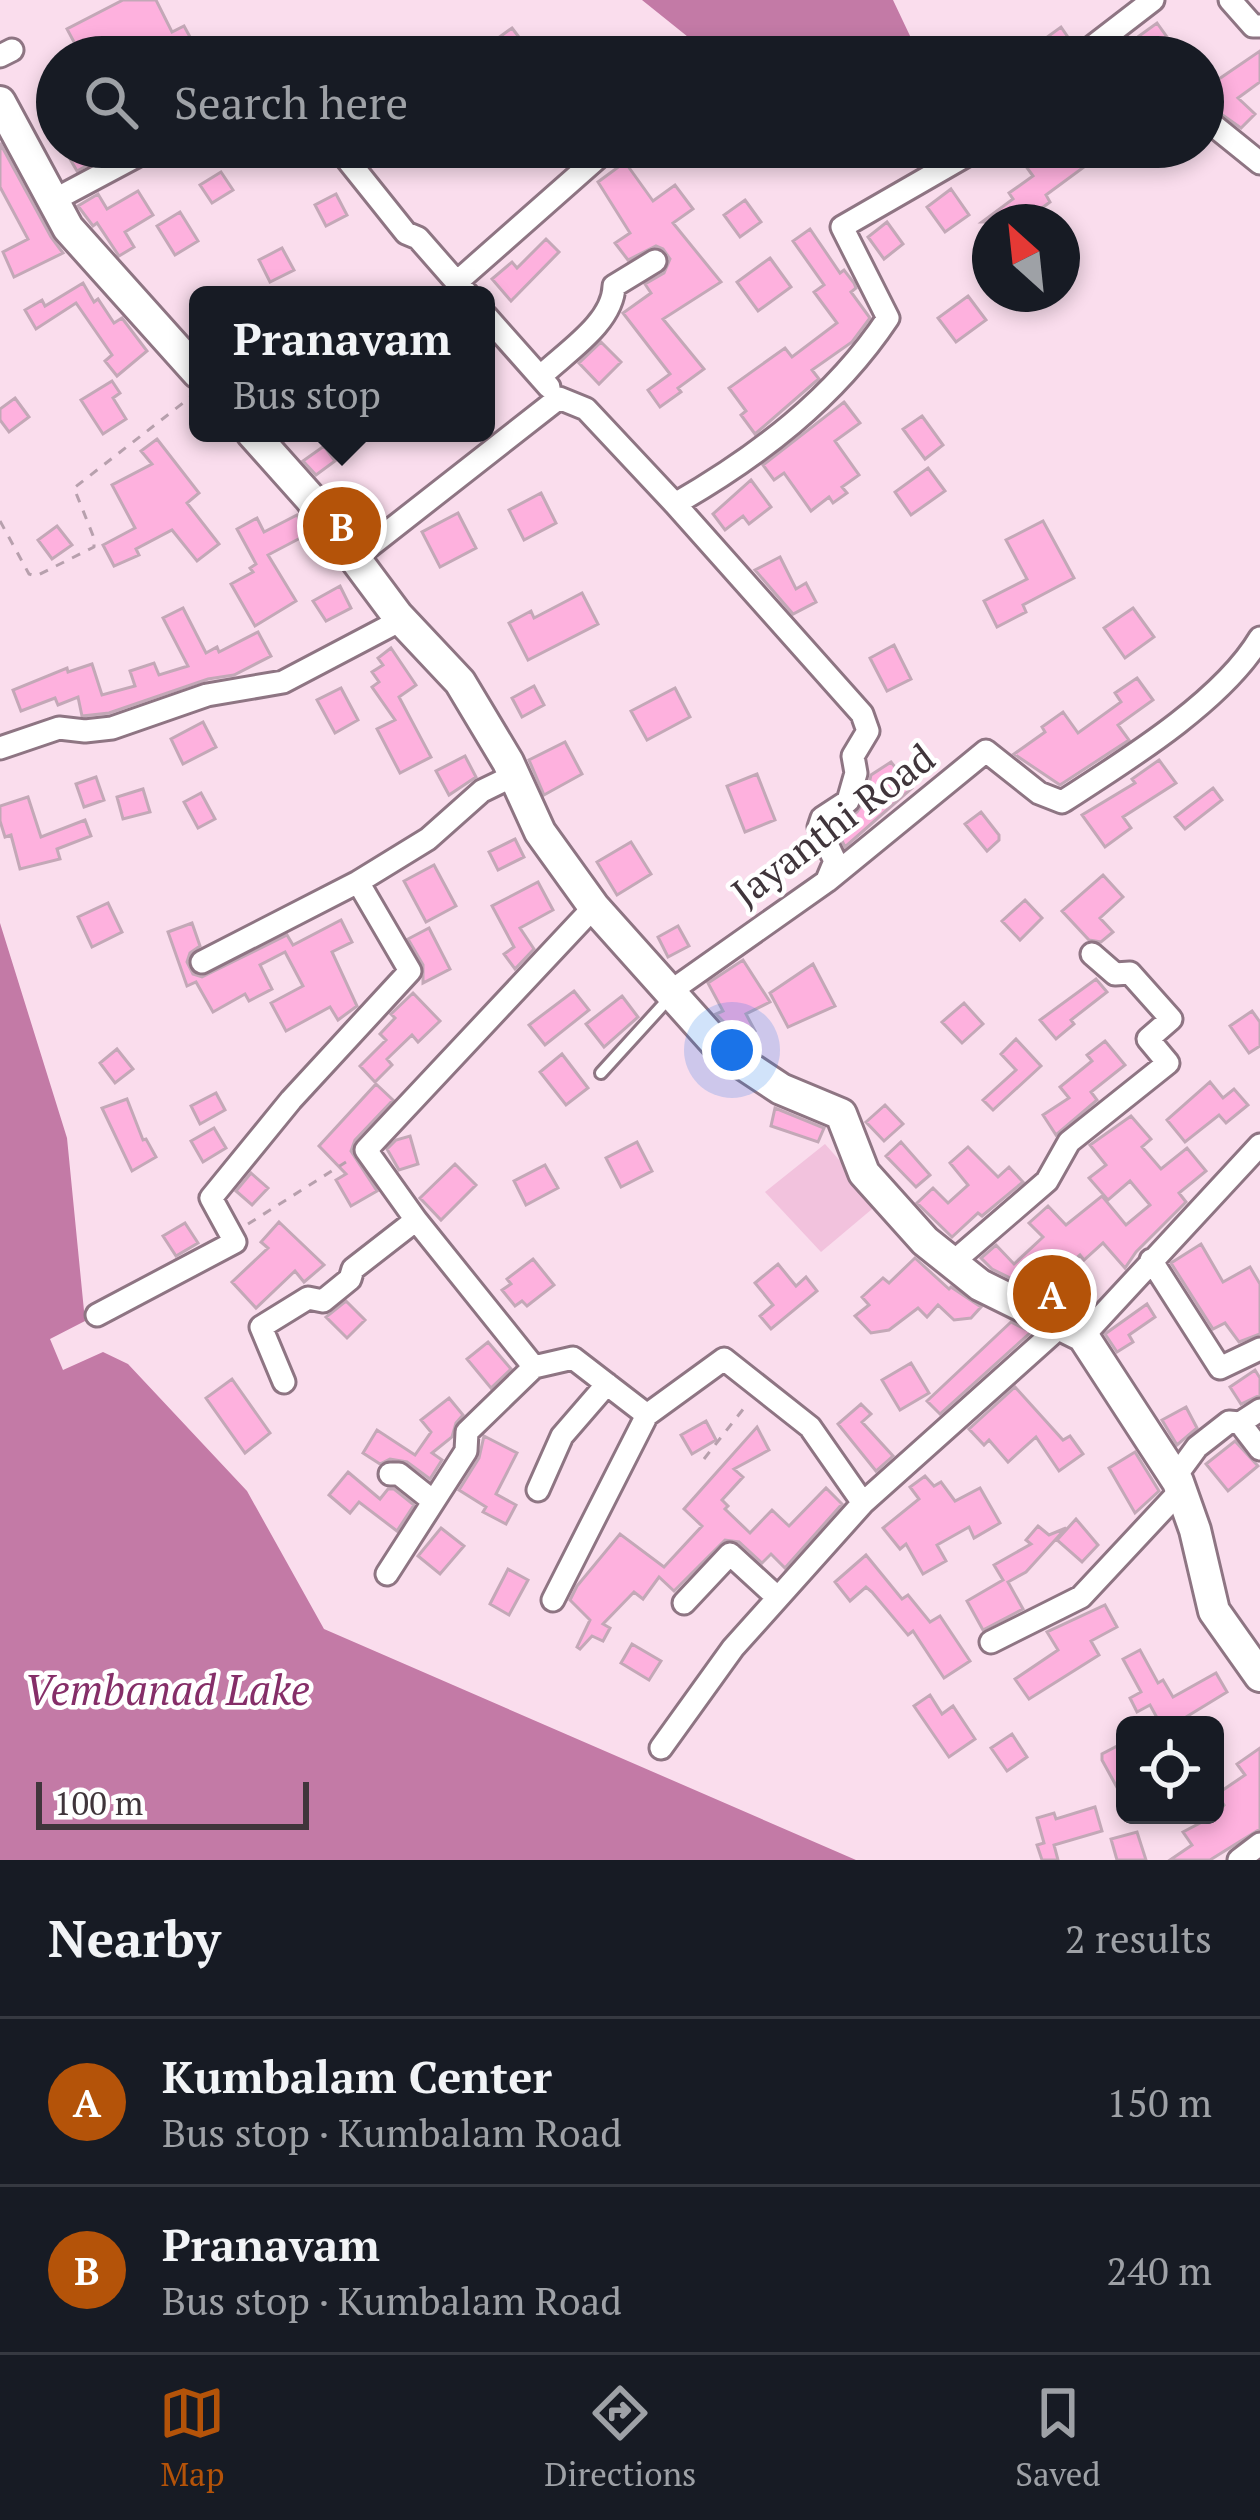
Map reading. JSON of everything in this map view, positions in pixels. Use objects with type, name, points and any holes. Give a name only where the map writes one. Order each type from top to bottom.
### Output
[{"type":"main road","points":[[0,102],[68,228],[189,363]]},
{"type":"main road","points":[[260,442],[356,557],[401,620],[460,682],[540,832],[595,907],[672,992],[734,1059],[781,1089],[841,1114],[864,1173],[925,1241],[980,1285],[1072,1330],[1178,1484],[1214,1612],[1260,1676]]},
{"type":"street","points":[[1106,36],[1153,0]]},
{"type":"street","points":[[1230,0],[1253,26],[1260,26]]},
{"type":"street","points":[[1224,134],[1260,163]]},
{"type":"street","points":[[56,199],[114,168]]},
{"type":"street","points":[[354,168],[406,233],[418,238],[459,286]]},
{"type":"street","points":[[465,286],[588,168]]},
{"type":"street","points":[[675,504],[743,464],[802,416],[873,341],[888,318],[842,227],[945,168]]},
{"type":"street","points":[[540,377],[614,304],[614,286],[655,261]]},
{"type":"street","points":[[495,326],[559,398],[586,409],[862,713],[868,730],[853,756],[856,773],[848,801],[822,818],[819,827],[835,861],[827,881]]},
{"type":"street","points":[[356,557],[559,398]]},
{"type":"street","points":[[0,748],[59,728],[112,728],[207,695],[283,682],[401,620]]},
{"type":"street","name":"Jayanthi Road","points":[[672,992],[827,881],[986,751],[1040,793],[1062,802],[1131,758],[1218,687],[1260,638]]},
{"type":"street","points":[[202,962],[358,882],[428,839],[482,791],[513,776]]},
{"type":"street","points":[[98,1316],[236,1243],[211,1198],[291,1100],[410,971],[358,882]]},
{"type":"street","points":[[534,1367],[366,1150],[595,907]]},
{"type":"street","points":[[952,1263],[1047,1181],[1069,1142],[1168,1063],[1148,1039],[1171,1019],[1130,973],[1114,974],[1092,954]]},
{"type":"street","points":[[661,1748],[733,1648],[862,1503],[1151,1260],[1260,1145]]},
{"type":"street","points":[[284,1382],[261,1327],[308,1298],[323,1301],[350,1279],[352,1269],[416,1220]]},
{"type":"street","points":[[1151,1260],[1220,1368],[1260,1349]]},
{"type":"street","points":[[387,1574],[466,1451],[467,1432],[534,1367],[573,1358],[647,1415]]},
{"type":"street","points":[[553,1600],[647,1415],[724,1359],[810,1427],[862,1503]]},
{"type":"street","points":[[538,1490],[562,1436],[607,1384]]},
{"type":"street","points":[[1240,1424],[1260,1410]]},
{"type":"street","points":[[991,1642],[1081,1597],[1178,1484],[1216,1431],[1229,1422],[1240,1424],[1260,1450]]},
{"type":"street","points":[[390,1474],[399,1474],[434,1502]]},
{"type":"street","points":[[684,1603],[730,1554],[778,1598]]},
{"type":"street","points":[[1239,1860],[1260,1844]]},
{"type":"lane","points":[[602,1073],[672,992]]},
{"type":"path","points":[[0,521],[28,574],[36,576],[94,547],[74,488],[189,398]]},
{"type":"path","points":[[231,1234],[366,1150]]},
{"type":"path","points":[[704,1459],[760,1388]]},
{"type":"shaded area","points":[[825,1144],[878,1204],[821,1252],[765,1192]]},
{"type":"water","points":[[642,0],[893,0],[910,36],[687,36]]},
{"type":"water","name":"Vembanad Lake","points":[[0,923],[67,1138],[85,1321],[50,1339],[63,1370],[103,1352],[128,1364],[247,1491],[324,1629],[856,1860],[0,1860]]},
{"type":"building","points":[[123,0],[156,0],[172,32],[184,26],[189,36],[71,36],[67,29]]},
{"type":"building","points":[[1157,23],[1166,36],[1139,36]]},
{"type":"building","points":[[1260,51],[1260,82],[1238,98],[1255,114],[1241,128],[1224,116],[1224,76]]},
{"type":"building","points":[[0,143],[63,253],[14,277],[3,252],[28,239],[0,187]]},
{"type":"building","points":[[617,168],[629,168],[653,201],[675,185],[693,209],[673,223],[721,282],[663,319],[704,369],[660,407],[648,390],[670,374],[623,313],[651,293],[645,284],[664,273],[670,259],[656,246],[628,260],[615,243],[630,233],[598,182]]},
{"type":"building","points":[[1027,168],[1083,168],[1046,195],[1047,204],[1006,204],[1013,199],[1009,193],[1033,176]]},
{"type":"building","points":[[221,172],[233,190],[212,203],[200,185]]},
{"type":"building","points":[[951,189],[969,215],[945,232],[927,207]]},
{"type":"building","points":[[138,191],[153,215],[125,232],[134,247],[119,256],[97,223],[93,226],[78,206],[98,194],[107,209]]},
{"type":"building","points":[[336,194],[347,215],[326,226],[315,205]]},
{"type":"building","points":[[745,200],[761,222],[740,237],[724,215]]},
{"type":"building","points":[[180,212],[198,241],[175,255],[157,226]]},
{"type":"building","points":[[887,222],[903,244],[884,259],[868,237]]},
{"type":"building","points":[[810,229],[840,273],[844,270],[854,283],[851,292],[870,318],[852,342],[812,370],[819,379],[755,434],[729,388],[785,348],[792,357],[837,323],[814,292],[824,285],[793,241]]},
{"type":"building","points":[[546,239],[559,252],[511,301],[492,279],[512,262],[517,268]]},
{"type":"building","points":[[282,248],[294,270],[270,282],[259,260]]},
{"type":"building","points":[[770,258],[791,287],[758,311],[737,282]]},
{"type":"building","points":[[83,283],[94,302],[98,299],[114,323],[122,318],[147,351],[117,376],[105,361],[112,355],[76,303],[36,329],[25,310],[42,300],[45,306]]},
{"type":"building","points":[[968,296],[972,312],[980,312],[986,320],[956,342],[938,318]]},
{"type":"building","points":[[601,342],[621,362],[599,384],[579,363]]},
{"type":"building","points":[[112,381],[120,393],[113,398],[126,419],[103,434],[81,400]]},
{"type":"building","points":[[15,398],[29,417],[9,432],[0,420],[0,409]]},
{"type":"building","points":[[844,402],[860,423],[835,441],[859,475],[842,487],[847,493],[833,503],[829,497],[811,511],[784,473],[774,480],[763,465]]},
{"type":"building","points":[[922,416],[943,445],[925,459],[903,429]]},
{"type":"building","points":[[157,439],[199,493],[187,503],[219,544],[197,561],[172,530],[136,549],[139,555],[114,566],[103,545],[135,528],[112,485],[152,464],[141,451]]},
{"type":"building","points":[[324,446],[335,461],[316,475],[303,461]]},
{"type":"building","points":[[928,468],[945,491],[911,515],[895,492]]},
{"type":"building","points":[[751,480],[771,507],[749,524],[743,516],[725,530],[713,514]]},
{"type":"building","points":[[541,493],[556,523],[524,540],[509,510]]},
{"type":"building","points":[[458,513],[476,548],[440,567],[422,532]]},
{"type":"building","points":[[297,515],[308,534],[268,555],[296,601],[255,626],[231,584],[253,572],[250,568],[256,564],[237,529],[257,518],[264,532]]},
{"type":"building","points":[[1043,521],[1074,578],[1023,605],[1026,612],[997,627],[984,601],[1027,579],[1006,540]]},
{"type":"building","points":[[57,526],[72,545],[52,559],[38,540]]},
{"type":"building","points":[[780,557],[796,589],[806,583],[816,602],[793,614],[755,570]]},
{"type":"building","points":[[340,586],[351,608],[326,621],[313,601]]},
{"type":"building","points":[[582,593],[598,624],[528,660],[509,623],[531,611],[534,618]]},
{"type":"building","points":[[183,608],[206,653],[217,647],[219,652],[258,632],[271,656],[234,675],[208,679],[109,713],[82,716],[78,697],[58,705],[55,698],[21,711],[13,690],[67,668],[68,672],[92,664],[102,695],[135,686],[130,671],[154,663],[159,675],[188,666],[163,618]]},
{"type":"building","points":[[1133,608],[1154,637],[1125,658],[1104,628]]},
{"type":"building","points":[[894,645],[911,679],[887,691],[870,658]]},
{"type":"building","points":[[391,648],[416,685],[399,697],[431,757],[400,773],[377,729],[395,720],[372,687],[379,682],[372,672],[383,665],[378,658]]},
{"type":"building","points":[[1137,678],[1153,700],[1118,725],[1129,740],[1060,785],[1014,754],[1063,712],[1078,733],[1121,702],[1115,693]]},
{"type":"building","points":[[534,686],[544,705],[522,717],[512,698]]},
{"type":"building","points":[[341,688],[358,720],[335,733],[317,700]]},
{"type":"building","points":[[675,688],[690,717],[647,740],[631,711]]},
{"type":"building","points":[[203,722],[216,747],[183,764],[171,739]]},
{"type":"building","points":[[565,742],[582,774],[544,795],[529,760]]},
{"type":"building","points":[[465,756],[476,777],[449,795],[436,771]]},
{"type":"building","points":[[1159,760],[1176,783],[1123,817],[1131,828],[1105,847],[1082,815],[1135,783],[1132,779]]},
{"type":"building","points":[[891,762],[912,788],[845,847],[836,827],[857,812],[871,775]]},
{"type":"building","points":[[757,774],[775,820],[745,832],[727,786]]},
{"type":"building","points":[[96,777],[104,800],[84,807],[76,784]]},
{"type":"building","points":[[1213,788],[1222,800],[1185,829],[1175,817]]},
{"type":"building","points":[[143,789],[150,812],[123,819],[117,797]]},
{"type":"building","points":[[201,793],[215,819],[198,828],[184,802]]},
{"type":"building","points":[[28,797],[41,837],[85,820],[91,836],[57,849],[60,859],[20,869],[11,835],[5,837],[0,806]]},
{"type":"building","points":[[981,812],[999,835],[987,851],[965,824]]},
{"type":"building","points":[[515,839],[524,857],[498,870],[489,852]]},
{"type":"building","points":[[631,842],[651,874],[617,895],[597,862]]},
{"type":"building","points":[[434,865],[456,906],[426,922],[404,881]]},
{"type":"building","points":[[1103,875],[1123,897],[1100,918],[1113,932],[1101,942],[1089,940],[1062,911]]},
{"type":"building","points":[[538,882],[553,910],[520,928],[534,949],[515,969],[504,954],[514,947],[492,906]]},
{"type":"building","points":[[1025,900],[1042,918],[1020,940],[1002,921]]},
{"type":"building","points":[[108,903],[122,932],[92,947],[78,917]]},
{"type":"building","points":[[341,920],[352,942],[332,952],[357,1006],[338,1020],[330,1007],[286,1031],[271,1003],[303,986],[285,952],[260,965],[272,989],[249,1001],[245,994],[213,1012],[196,982],[187,986],[168,932],[192,923],[200,946],[187,962],[193,974],[202,977],[287,935],[293,945]]},
{"type":"building","points":[[678,926],[689,946],[668,957],[658,937]]},
{"type":"building","points":[[429,928],[450,969],[423,983],[423,965],[408,939]]},
{"type":"building","points":[[743,960],[770,1002],[746,1014],[755,1031],[740,1039],[716,1014],[723,1011],[708,983]]},
{"type":"building","points":[[813,964],[835,1006],[788,1027],[770,993]]},
{"type":"building","points":[[1096,979],[1107,992],[1071,1020],[1074,1024],[1056,1039],[1040,1020]]},
{"type":"building","points":[[574,991],[589,1010],[545,1045],[529,1025]]},
{"type":"building","points":[[413,993],[440,1021],[418,1042],[412,1035],[387,1059],[392,1065],[375,1082],[360,1066],[386,1040],[380,1034],[395,1018],[391,1014]]},
{"type":"building","points":[[622,996],[638,1017],[604,1047],[586,1024]]},
{"type":"building","points":[[964,1003],[983,1024],[962,1043],[942,1022]]},
{"type":"building","points":[[1252,1011],[1260,1022],[1260,1046],[1249,1053],[1230,1026]]},
{"type":"building","points":[[1016,1039],[1041,1066],[993,1110],[983,1100],[1016,1070],[1001,1054]]},
{"type":"building","points":[[1105,1041],[1125,1065],[1091,1092],[1097,1100],[1056,1135],[1043,1115],[1069,1098],[1060,1087],[1092,1061],[1087,1055]]},
{"type":"building","points":[[117,1049],[133,1069],[115,1083],[100,1063]]},
{"type":"building","points":[[562,1054],[588,1088],[566,1105],[540,1072]]},
{"type":"building","points":[[1210,1082],[1223,1098],[1234,1089],[1248,1105],[1226,1123],[1219,1115],[1185,1142],[1167,1120]]},
{"type":"building","points":[[376,1084],[393,1100],[355,1140],[351,1151],[377,1191],[351,1206],[336,1180],[346,1174],[319,1146]]},
{"type":"building","points":[[216,1093],[225,1110],[200,1124],[191,1106]]},
{"type":"building","points":[[127,1099],[143,1140],[156,1157],[132,1171],[102,1108]]},
{"type":"building","points":[[885,1105],[903,1124],[884,1141],[866,1122]]},
{"type":"building","points":[[775,1108],[824,1128],[818,1142],[771,1126]]},
{"type":"building","points":[[1131,1116],[1151,1139],[1142,1147],[1161,1169],[1187,1148],[1206,1171],[1179,1193],[1186,1202],[1125,1268],[1103,1243],[1084,1260],[1080,1255],[1038,1292],[992,1269],[981,1258],[996,1245],[1014,1264],[1043,1237],[1029,1223],[1048,1206],[1066,1225],[1102,1196],[1126,1225],[1150,1205],[1130,1181],[1108,1200],[1089,1178],[1106,1165],[1090,1145]]},
{"type":"building","points":[[214,1128],[226,1148],[203,1162],[191,1141]]},
{"type":"building","points":[[410,1136],[418,1164],[399,1170],[387,1149]]},
{"type":"building","points":[[637,1142],[652,1171],[621,1187],[606,1158]]},
{"type":"building","points":[[901,1142],[930,1175],[916,1187],[886,1156]]},
{"type":"building","points":[[968,1147],[998,1177],[1009,1167],[1023,1182],[952,1237],[917,1203],[933,1188],[948,1203],[968,1185],[950,1163]]},
{"type":"building","points":[[455,1164],[476,1185],[441,1220],[420,1198]]},
{"type":"building","points":[[545,1165],[558,1188],[526,1205],[514,1181]]},
{"type":"building","points":[[251,1173],[268,1188],[252,1205],[236,1191]]},
{"type":"building","points":[[279,1222],[324,1265],[304,1282],[295,1271],[256,1308],[232,1282],[268,1248],[261,1242]]},
{"type":"building","points":[[185,1223],[198,1243],[176,1256],[163,1236]]},
{"type":"building","points":[[1201,1244],[1223,1282],[1250,1267],[1260,1284],[1260,1334],[1239,1342],[1225,1323],[1213,1329],[1171,1263]]},
{"type":"building","points":[[915,1258],[949,1289],[981,1307],[971,1318],[954,1320],[938,1305],[927,1317],[918,1308],[889,1330],[871,1333],[855,1316],[869,1305],[862,1297],[883,1278],[889,1283]]},
{"type":"building","points":[[533,1259],[554,1285],[527,1306],[522,1301],[515,1306],[502,1290],[511,1284],[507,1279]]},
{"type":"building","points":[[778,1264],[796,1286],[806,1277],[817,1291],[771,1329],[760,1316],[773,1305],[755,1283]]},
{"type":"building","points":[[346,1301],[365,1320],[347,1338],[326,1317]]},
{"type":"building","points":[[1147,1304],[1155,1317],[1129,1335],[1133,1342],[1117,1352],[1105,1334]]},
{"type":"building","points":[[1011,1322],[1031,1332],[940,1414],[927,1401]]},
{"type":"building","points":[[488,1342],[511,1369],[491,1388],[467,1359]]},
{"type":"building","points":[[911,1363],[929,1393],[900,1410],[882,1380]]},
{"type":"building","points":[[1255,1370],[1260,1395],[1241,1404],[1230,1387]]},
{"type":"building","points":[[232,1379],[270,1433],[245,1453],[206,1398]]},
{"type":"building","points":[[1015,1387],[1063,1440],[1070,1436],[1083,1454],[1059,1471],[1036,1437],[1008,1462],[989,1440],[984,1445],[969,1429]]},
{"type":"building","points":[[449,1398],[463,1415],[452,1437],[432,1453],[442,1460],[430,1479],[407,1462],[390,1459],[380,1464],[363,1453],[377,1430],[415,1455],[431,1432],[421,1420]]},
{"type":"building","points":[[861,1404],[871,1414],[862,1422],[893,1456],[876,1471],[838,1424]]},
{"type":"building","points":[[1186,1407],[1197,1428],[1177,1445],[1162,1420]]},
{"type":"building","points":[[706,1421],[716,1440],[692,1454],[681,1435]]},
{"type":"building","points":[[757,1427],[769,1450],[734,1469],[743,1477],[722,1500],[750,1533],[772,1510],[789,1526],[826,1488],[842,1504],[785,1568],[771,1554],[762,1563],[739,1542],[725,1540],[674,1591],[659,1577],[643,1599],[634,1592],[603,1624],[610,1628],[603,1641],[592,1636],[577,1647],[590,1620],[570,1600],[577,1586],[620,1534],[664,1567],[702,1526],[684,1509]]},
{"type":"building","points":[[484,1436],[517,1453],[496,1494],[516,1505],[506,1524],[483,1512],[486,1507],[459,1490],[479,1458]]},
{"type":"building","points":[[1235,1441],[1258,1466],[1228,1491],[1206,1464]]},
{"type":"building","points":[[1135,1452],[1159,1491],[1135,1513],[1109,1468]]},
{"type":"building","points":[[348,1472],[380,1499],[394,1489],[414,1505],[397,1531],[359,1502],[350,1513],[329,1495]]},
{"type":"building","points":[[925,1476],[934,1486],[941,1482],[955,1501],[980,1488],[1000,1523],[974,1538],[969,1527],[937,1545],[946,1561],[923,1574],[906,1544],[900,1549],[883,1528],[919,1499],[910,1487]]},
{"type":"building","points":[[1076,1519],[1098,1545],[1082,1562],[1057,1540]]},
{"type":"building","points":[[1038,1526],[1049,1535],[1066,1528],[1026,1572],[1008,1582],[1023,1609],[983,1630],[967,1601],[1003,1580],[994,1565],[1031,1544],[1026,1540]]},
{"type":"building","points":[[441,1528],[464,1546],[440,1574],[418,1556]]},
{"type":"building","points":[[866,1555],[902,1599],[908,1595],[930,1622],[940,1616],[970,1661],[944,1678],[913,1631],[908,1635],[866,1587],[850,1601],[835,1582]]},
{"type":"building","points":[[508,1569],[528,1580],[509,1615],[490,1604]]},
{"type":"building","points":[[1105,1605],[1117,1627],[1091,1641],[1099,1655],[1029,1699],[1015,1679],[1058,1650],[1047,1632]]},
{"type":"building","points":[[632,1644],[661,1661],[649,1680],[621,1663]]},
{"type":"building","points":[[1140,1650],[1158,1683],[1163,1680],[1173,1697],[1216,1673],[1227,1692],[1188,1716],[1156,1716],[1150,1705],[1137,1712],[1130,1698],[1141,1692],[1123,1659]]},
{"type":"building","points":[[930,1695],[942,1714],[953,1706],[975,1739],[949,1757],[914,1706]]},
{"type":"building","points":[[1012,1734],[1027,1757],[1007,1771],[991,1748]]},
{"type":"building","points":[[1116,1747],[1116,1786],[1102,1760],[1102,1754]]},
{"type":"building","points":[[1260,1748],[1260,1829],[1210,1860],[1170,1860],[1192,1845],[1183,1832],[1198,1824],[1224,1824],[1224,1789],[1245,1775],[1237,1764]]},
{"type":"building","points":[[1095,1807],[1102,1831],[1054,1845],[1058,1860],[1042,1860],[1037,1845],[1044,1843],[1037,1818],[1054,1813],[1056,1819]]},
{"type":"building","points":[[1137,1832],[1146,1860],[1117,1860],[1111,1839]]},
{"type":"place","name":"Pranavam","points":[[342,526]]},
{"type":"place","name":"Kumbalam Center","points":[[1052,1294]]}]
